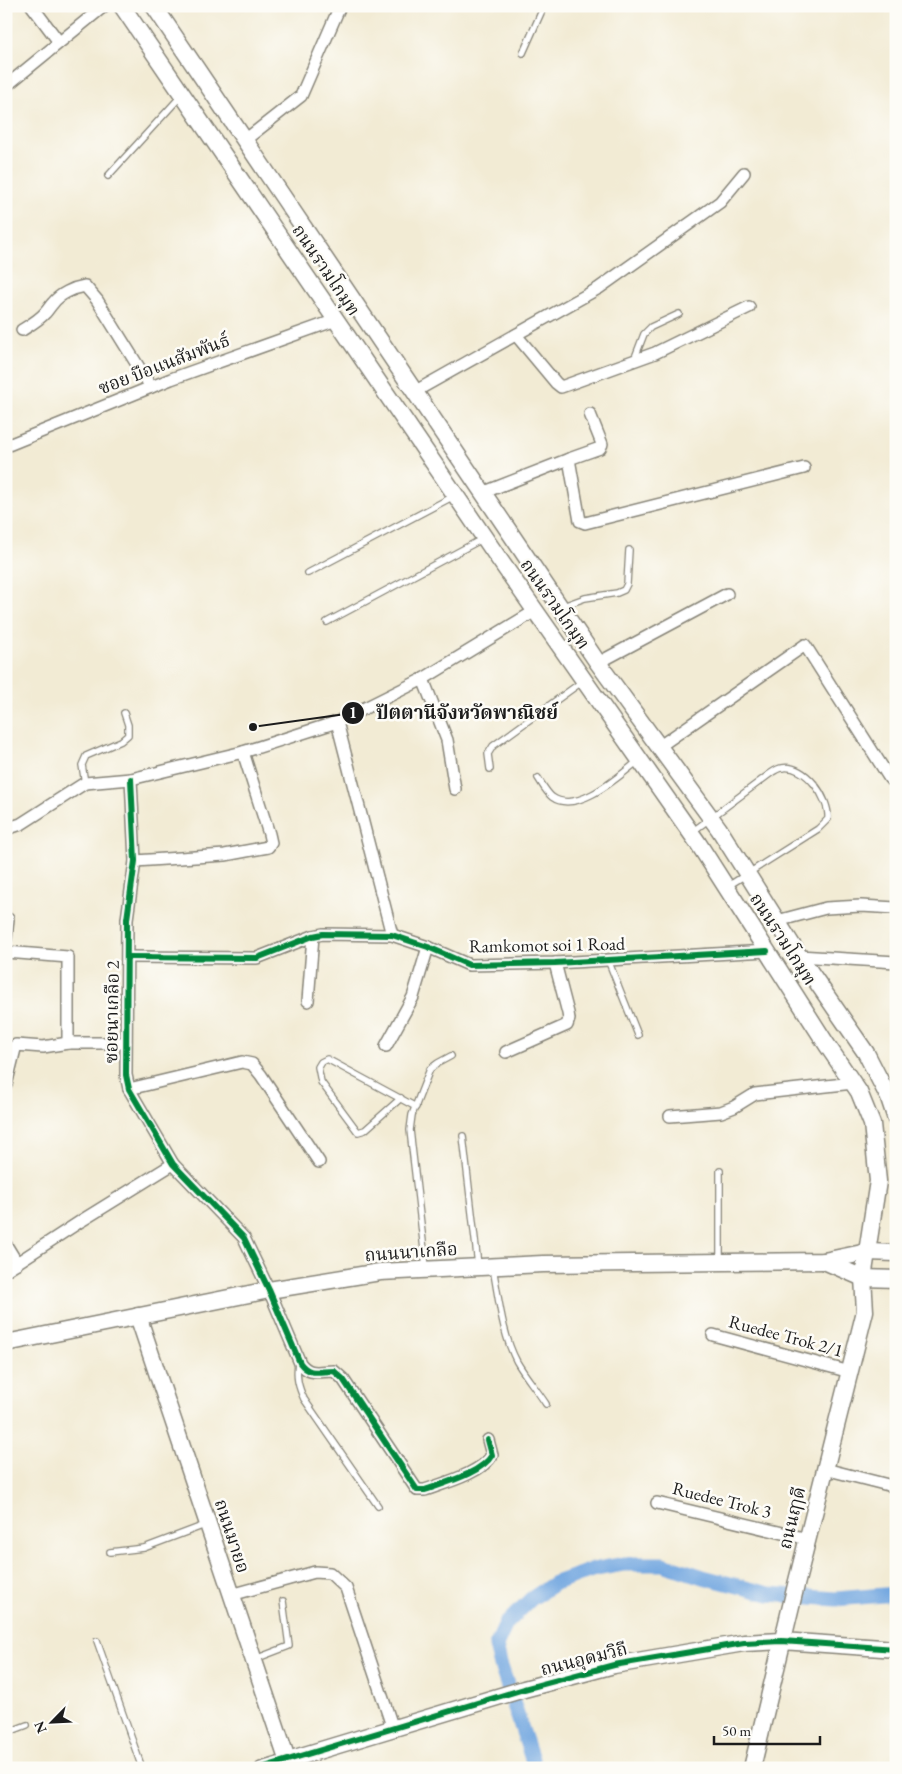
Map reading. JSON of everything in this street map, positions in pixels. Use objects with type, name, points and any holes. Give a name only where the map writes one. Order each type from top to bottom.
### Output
[{"type":"main road","name":"ถนนรามโกมุท","points":[[122,6],[484,538],[690,833],[859,1092],[872,1124],[878,1181],[863,1278]]},
{"type":"main road","name":"ถนนรามโกมุท","points":[[154,6],[598,663],[711,818],[799,956],[866,1053],[889,1098],[896,1119]]},
{"type":"main road","points":[[170,76],[189,58]]},
{"type":"main road","points":[[863,1278],[893,1279],[895,1250]]},
{"type":"main road","name":"ถนนนาเกลือ","points":[[6,1342],[269,1290],[380,1272],[543,1264],[824,1261],[867,1252],[895,1250]]},
{"type":"main road","name":"ถนนนาเกลือ","points":[[824,1261],[863,1278]]},
{"type":"main road","name":"ถนนฤๅดี","points":[[752,1768],[865,1312],[863,1278]]},
{"type":"main road","name":"ถนนมายอ","points":[[138,1316],[289,1764]]},
{"type":"main road","name":"ถนนอุดมวิถี","points":[[289,1764],[393,1729],[524,1689],[614,1665],[744,1643],[782,1641],[896,1649]]},
{"type":"street","points":[[32,6],[59,42]]},
{"type":"street","points":[[6,86],[104,6]]},
{"type":"street","points":[[245,140],[301,96],[340,6]]},
{"type":"street","points":[[414,392],[599,288],[720,202],[744,173]]},
{"type":"street","points":[[22,330],[36,321],[47,311],[53,302],[67,292],[77,287],[85,286],[97,300],[151,387]]},
{"type":"street","points":[[516,335],[561,387],[654,353],[749,307]]},
{"type":"street","name":"ซอย บือแนสัมพันธ์","points":[[6,446],[151,387],[336,320]]},
{"type":"street","points":[[482,493],[569,458],[600,448],[602,444],[590,414]]},
{"type":"street","points":[[569,458],[580,521],[585,523],[804,468]]},
{"type":"street","points":[[598,663],[727,594]]},
{"type":"street","points":[[6,829],[22,824],[85,783],[130,779],[243,752],[338,722],[423,679],[535,611]]},
{"type":"street","points":[[660,746],[805,646],[892,782]]},
{"type":"street","points":[[423,679],[447,740],[455,789]]},
{"type":"street","points":[[338,722],[392,935]]},
{"type":"street","points":[[136,861],[225,855],[268,847],[271,843],[270,834],[243,752]]},
{"type":"street","name":"ซอยนาเกลือ 2","points":[[130,779],[136,861],[127,919],[126,1075],[129,1089],[173,1164],[244,1238],[269,1290],[298,1359]]},
{"type":"street","points":[[777,921],[826,908],[860,906],[896,908]]},
{"type":"street","points":[[6,919],[8,919],[6,939]]},
{"type":"street","name":"Ramkomot soi 1 Road","points":[[128,957],[257,958],[313,936],[323,934],[392,935],[428,947],[470,965],[555,963],[766,951]]},
{"type":"street","points":[[308,1002],[313,936]]},
{"type":"street","points":[[386,1046],[413,997],[428,947]]},
{"type":"street","points":[[6,952],[68,957],[68,1043]]},
{"type":"street","points":[[799,956],[896,962]]},
{"type":"street","points":[[506,1052],[567,1025],[568,1013],[555,963]]},
{"type":"street","points":[[6,1085],[11,1045],[43,1047],[68,1043],[126,1043]]},
{"type":"street","points":[[129,1089],[242,1062],[252,1064],[319,1162]]},
{"type":"street","points":[[670,1116],[721,1112],[734,1108],[755,1094],[853,1083]]},
{"type":"street","points":[[6,1270],[173,1164]]},
{"type":"street","points":[[6,1246],[17,1263]]},
{"type":"street","name":"Ruedee Trok 2/1","points":[[713,1335],[850,1372]]},
{"type":"street","points":[[298,1359],[306,1370],[312,1372],[334,1371],[343,1380],[417,1490],[425,1490],[479,1468],[489,1461],[492,1455],[488,1440]]},
{"type":"street","points":[[825,1469],[896,1487]]},
{"type":"street","name":"Ruedee Trok 3","points":[[657,1503],[808,1539]]},
{"type":"street","points":[[231,1595],[315,1572],[330,1573],[346,1588],[393,1729]]},
{"type":"street","points":[[261,1768],[289,1764]]},
{"type":"lane","points":[[523,53],[544,6]]},
{"type":"lane","points":[[108,176],[182,94]]},
{"type":"lane","points":[[634,360],[644,334],[651,327],[679,314]]},
{"type":"lane","points":[[308,573],[456,496]]},
{"type":"lane","points":[[327,622],[484,538]]},
{"type":"lane","points":[[561,607],[585,598],[617,593],[624,590],[627,584],[629,550]]},
{"type":"lane","points":[[490,769],[488,754],[493,746],[584,681]]},
{"type":"lane","points":[[85,783],[82,765],[86,756],[121,741],[128,735],[128,725],[124,713]]},
{"type":"lane","points":[[538,778],[551,796],[563,802],[575,800],[590,795],[605,786],[640,760]]},
{"type":"lane","points":[[690,833],[771,773],[783,767],[798,770],[814,782],[829,810],[828,819],[818,829],[726,887]]},
{"type":"lane","points":[[608,960],[638,1035]]},
{"type":"lane","points":[[426,1270],[410,1130],[412,1115],[430,1070],[451,1056]]},
{"type":"lane","points":[[401,1098],[365,1130],[358,1132],[321,1082],[318,1067],[321,1062],[327,1060],[401,1098],[416,1106]]},
{"type":"lane","points":[[463,1136],[486,1267],[509,1343],[517,1362],[546,1404]]},
{"type":"lane","points":[[720,1171],[720,1262]]},
{"type":"lane","points":[[298,1359],[296,1375],[298,1386],[304,1399],[378,1506]]},
{"type":"lane","points":[[110,1552],[144,1548],[207,1524]]},
{"type":"lane","points":[[253,1660],[289,1646],[283,1601]]},
{"type":"lane","points":[[97,1641],[142,1768]]},
{"type":"lane","points":[[6,1733],[27,1725]]},
{"type":"waterway","points":[[535,1768],[496,1646],[506,1624],[531,1599],[555,1583],[592,1570],[624,1564],[663,1564],[703,1577],[769,1594],[836,1599],[896,1594]]},
{"type":"cycle path","points":[[131,779],[135,861],[127,919],[126,1075],[129,1089],[173,1164],[244,1238],[269,1290],[300,1363],[307,1370],[311,1371],[334,1371],[343,1379],[417,1490],[425,1490],[452,1481],[480,1467],[492,1455],[488,1440]]},
{"type":"cycle path","points":[[128,957],[257,958],[313,936],[323,934],[392,935],[428,947],[469,965],[555,963],[767,951]]},
{"type":"cycle path","points":[[261,1768],[524,1689],[614,1665],[744,1643],[782,1641],[896,1649]]},
{"type":"place","name":"ปัตตานีจังหวัดพาณิชย์","points":[[253,727]]}]
